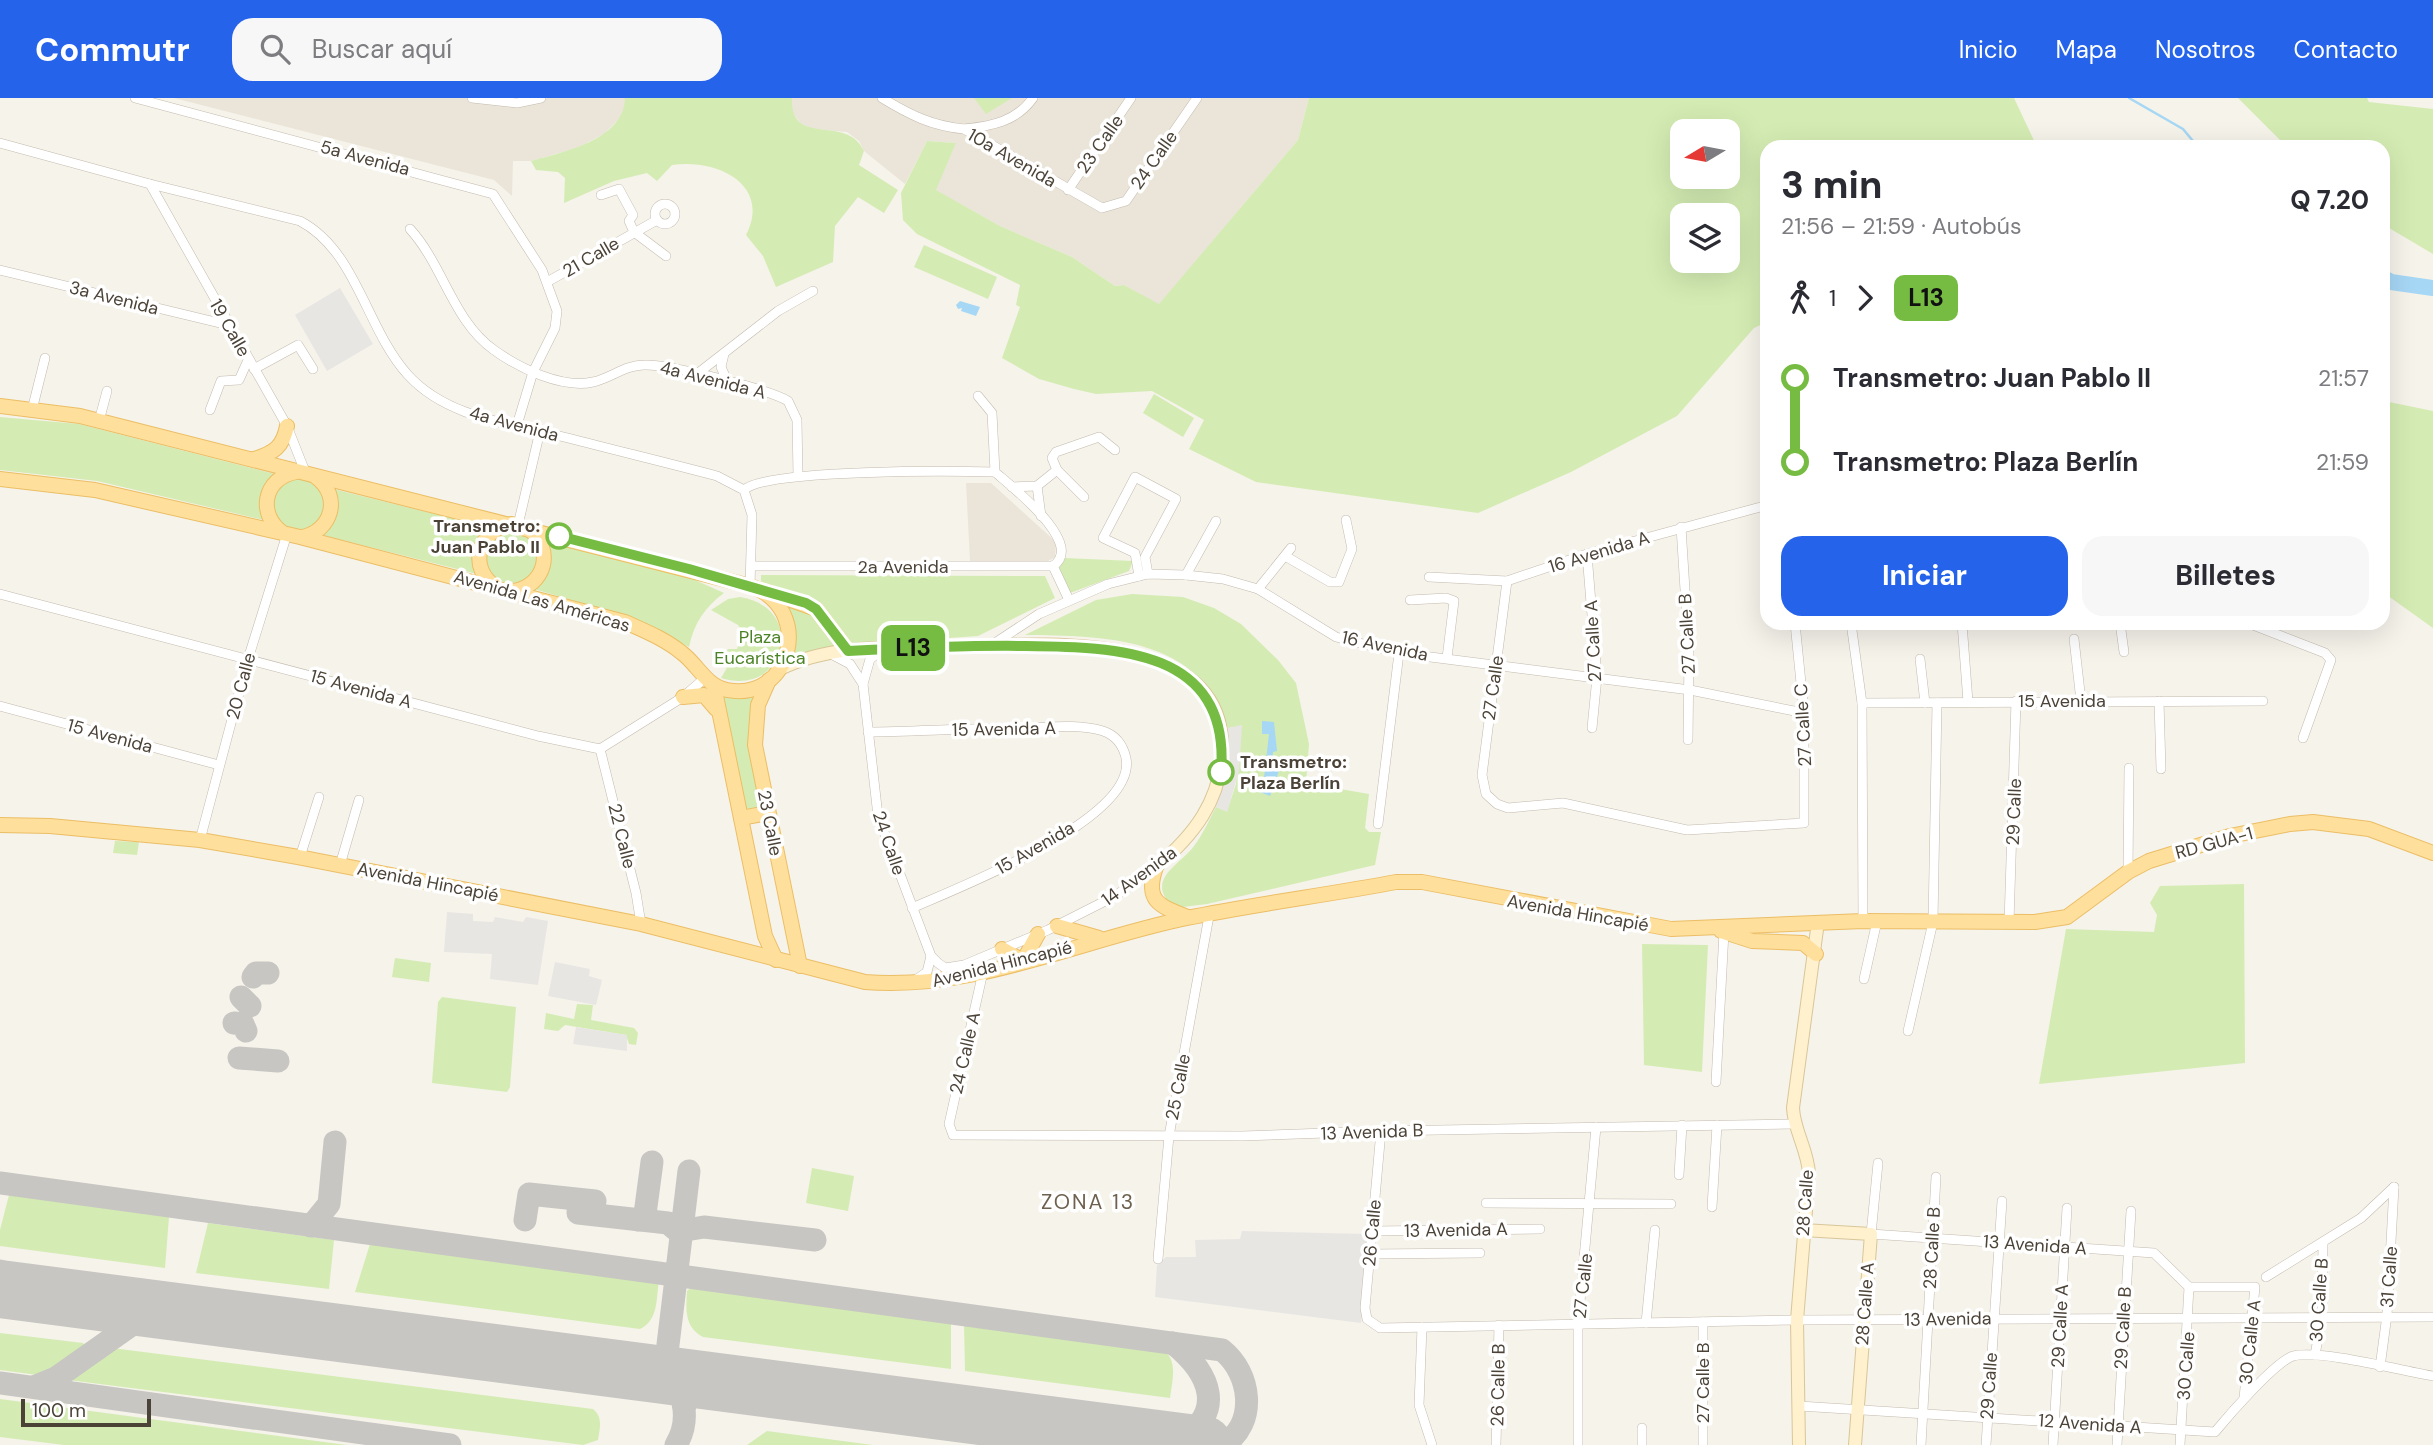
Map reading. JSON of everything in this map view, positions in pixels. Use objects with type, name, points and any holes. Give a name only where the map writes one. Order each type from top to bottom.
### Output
[{"type":"main road","points":[[0,406],[99,421],[519,526],[751,579],[816,609],[848,651]]},
{"type":"main road","points":[[253,460],[274,452],[284,438],[287,426]]},
{"type":"main road","points":[[306,474],[322,481],[331,498],[329,516],[318,531],[290,535],[270,519],[267,496],[281,477],[306,474]]},
{"type":"main road","name":"Avenida Las Américas","points":[[0,479],[95,490],[290,535],[625,622],[656,635],[683,653],[709,682]]},
{"type":"main road","points":[[519,526],[542,544],[544,565],[534,583],[515,591],[501,589],[485,577],[480,568],[480,547],[492,531],[519,526]]},
{"type":"main road","points":[[751,579],[770,596],[786,617],[789,644],[780,669]]},
{"type":"main road","points":[[709,682],[739,691],[769,680],[780,669],[795,661],[848,651],[992,646]]},
{"type":"main road","name":"14 Avenida","points":[[992,646],[1093,646],[1124,650],[1174,669],[1202,692],[1212,705],[1220,726],[1221,772],[1211,802],[1187,840],[1156,867]]},
{"type":"main road","name":"23 Calle","points":[[769,680],[758,705],[755,746],[800,966]]},
{"type":"main road","name":"23 Calle","points":[[709,682],[719,713],[765,936],[776,960]]},
{"type":"main road","points":[[683,697],[704,695],[719,713]]},
{"type":"main road","points":[[741,818],[768,813]]},
{"type":"main road","name":"RD GUA-1","points":[[2009,923],[2051,922],[2067,918],[2128,872],[2149,861],[2196,846],[2278,827],[2313,822],[2369,829],[2433,853]]},
{"type":"main road","name":"Avenida Hincapié","points":[[0,825],[50,826],[200,840],[300,857],[640,924],[865,982],[901,985],[944,981],[983,972],[1189,917],[1209,916],[1410,881],[1671,929],[1870,921],[2009,923]]},
{"type":"main road","points":[[1156,867],[1150,888],[1154,899],[1168,910],[1189,917]]},
{"type":"main road","name":"28 Calle","points":[[1799,1445],[1797,1320],[1808,1164],[1794,1124],[1793,1108],[1816,954],[1818,922]]},
{"type":"main road","points":[[1057,926],[1101,939]]},
{"type":"main road","points":[[1705,929],[1752,941],[1803,943],[1816,954]]},
{"type":"main road","points":[[1002,949],[1023,961],[1038,934]]},
{"type":"main road","points":[[747,952],[758,946],[765,936]]},
{"type":"main road","name":"13 Avenida A","points":[[1802,1230],[1871,1234]]},
{"type":"main road","name":"28 Calle A","points":[[1855,1445],[1871,1234]]},
{"type":"street","name":"5a Avenida","points":[[135,98],[490,191],[547,282]]},
{"type":"street","points":[[472,98],[517,103],[541,98]]},
{"type":"street","name":"10a Avenida","points":[[882,98],[917,119],[939,127],[964,130],[1102,208]]},
{"type":"street","points":[[964,130],[995,125],[1014,117],[1033,98]]},
{"type":"street","name":"23 Calle","points":[[1068,190],[1131,98]]},
{"type":"street","name":"24 Calle","points":[[1102,208],[1126,201],[1197,98]]},
{"type":"street","name":"4a Avenida","points":[[0,143],[300,221],[313,227],[335,250],[393,355],[417,385],[467,412],[718,476],[744,490]]},
{"type":"street","name":"19 Calle","points":[[150,184],[287,426],[306,474]]},
{"type":"street","points":[[601,195],[620,189],[633,215],[629,221],[634,232],[666,256]]},
{"type":"street","name":"21 Calle","points":[[517,425],[533,372],[556,321],[556,304],[547,282],[657,220]]},
{"type":"street","name":"4a Avenida A","points":[[410,229],[478,335],[494,350],[533,372],[582,383],[644,365],[697,374],[778,396],[793,407],[798,430],[798,476]]},
{"type":"street","name":"3a Avenida","points":[[0,270],[228,326]]},
{"type":"street","points":[[697,374],[778,311],[813,291]]},
{"type":"street","points":[[254,369],[298,345],[313,369]]},
{"type":"street","points":[[724,353],[720,366],[728,383]]},
{"type":"street","points":[[32,410],[45,358]]},
{"type":"street","points":[[210,410],[220,381],[239,380],[248,360]]},
{"type":"street","points":[[99,421],[107,391]]},
{"type":"street","points":[[978,396],[993,416],[995,472]]},
{"type":"street","points":[[519,526],[540,431]]},
{"type":"street","points":[[1084,497],[1057,470],[1052,461],[1054,453],[1099,437],[1115,450]]},
{"type":"street","points":[[1012,487],[1037,485],[1057,470]]},
{"type":"street","points":[[751,579],[752,515],[744,490],[753,483],[798,476],[995,472],[1041,516],[1062,542],[1062,555],[1054,566],[1069,600]]},
{"type":"street","points":[[1135,477],[1176,499],[1145,557],[1144,575],[1135,553],[1103,538],[1135,477]]},
{"type":"street","points":[[1037,485],[1041,516]]},
{"type":"street","name":"16 Avenida A","points":[[1429,578],[1507,581],[1587,554],[1760,507]]},
{"type":"street","points":[[1258,589],[1288,552],[1331,582],[1339,582],[1352,549],[1346,520]]},
{"type":"street","points":[[1186,575],[1216,521]]},
{"type":"street","name":"27 Calle B","points":[[1681,527],[1690,690],[1688,740]]},
{"type":"street","name":"20 Calle","points":[[200,840],[248,659],[290,535]]},
{"type":"street","name":"27 Calle A","points":[[1587,554],[1597,677],[1592,728]]},
{"type":"street","name":"2a Avenida","points":[[751,579],[1054,566]]},
{"type":"street","name":"16 Avenida","points":[[992,646],[1040,614],[1119,580],[1144,575],[1186,575],[1223,579],[1258,589],[1336,637],[1399,653],[1690,690],[1804,713]]},
{"type":"street","name":"27 Calle","points":[[1507,581],[1482,775],[1486,794],[1497,804],[1508,808],[1563,803],[1687,830],[1801,825]]},
{"type":"street","name":"15 Avenida A","points":[[0,594],[538,736],[600,749]]},
{"type":"street","points":[[1409,600],[1446,598],[1454,601],[1447,658]]},
{"type":"street","name":"27 Calle C","points":[[1795,630],[1804,713],[1806,817],[1801,825]]},
{"type":"street","points":[[1852,630],[1862,704],[1870,921],[1864,979]]},
{"type":"street","points":[[1963,630],[1968,702]]},
{"type":"street","points":[[2121,630],[2124,652]]},
{"type":"street","points":[[2266,630],[2325,653],[2330,660],[2303,738]]},
{"type":"street","points":[[2074,639],[2081,701]]},
{"type":"street","points":[[863,684],[870,659],[886,649]]},
{"type":"street","points":[[1378,824],[1399,653]]},
{"type":"street","points":[[827,654],[845,659],[863,684]]},
{"type":"street","points":[[1920,659],[1925,703]]},
{"type":"street","points":[[600,749],[709,682]]},
{"type":"street","name":"24 Calle","points":[[863,684],[878,816],[931,956],[945,968]]},
{"type":"street","name":"29 Calle","points":[[2009,923],[2016,701]]},
{"type":"street","points":[[2160,701],[2161,769]]},
{"type":"street","name":"15 Avenida","points":[[1862,704],[2263,701]]},
{"type":"street","points":[[1908,1031],[1933,922],[1937,703]]},
{"type":"street","name":"15 Avenida","points":[[0,706],[219,765]]},
{"type":"street","name":"15 Avenida A","points":[[869,732],[1077,727],[1112,735],[1121,745],[1126,757]]},
{"type":"street","name":"22 Calle","points":[[600,749],[636,893],[640,924]]},
{"type":"street","name":"15 Avenida","points":[[912,908],[1010,865],[1059,839],[1115,792],[1124,779],[1126,757]]},
{"type":"street","points":[[2128,872],[2129,768]]},
{"type":"street","points":[[300,857],[319,797]]},
{"type":"street","points":[[340,865],[359,800]]},
{"type":"street","name":"14 Avenida","points":[[945,968],[964,965],[1057,926],[1115,896],[1156,867]]},
{"type":"street","name":"25 Calle","points":[[1158,1259],[1169,1136],[1209,916]]},
{"type":"street","points":[[1716,1082],[1724,932]]},
{"type":"street","points":[[901,985],[927,972],[931,956]]},
{"type":"street","name":"24 Calle A","points":[[950,1133],[949,1124],[983,972]]},
{"type":"street","name":"13 Avenida B","points":[[950,1133],[960,1136],[1169,1136],[1794,1124]]},
{"type":"street","points":[[1679,1175],[1682,1125]]},
{"type":"street","points":[[1712,1207],[1717,1125]]},
{"type":"street","name":"27 Calle","points":[[1578,1445],[1578,1324],[1596,1127]]},
{"type":"street","name":"26 Calle","points":[[1380,1328],[1370,1323],[1366,1314],[1381,1130]]},
{"type":"street","name":"28 Calle A","points":[[1871,1234],[1878,1163]]},
{"type":"street","name":"28 Calle B","points":[[1921,1445],[1936,1177]]},
{"type":"street","name":"31 Calle","points":[[2323,1244],[2361,1218],[2395,1188],[2387,1315],[2380,1367]]},
{"type":"street","name":"29 Calle","points":[[1986,1445],[2002,1201]]},
{"type":"street","name":"13 Avenida A","points":[[1486,1203],[1671,1204]]},
{"type":"street","name":"29 Calle A","points":[[2053,1445],[2067,1208]]},
{"type":"street","name":"29 Calle B","points":[[2117,1445],[2131,1211]]},
{"type":"street","name":"13 Avenida A","points":[[1372,1231],[1541,1229]]},
{"type":"street","points":[[1646,1323],[1655,1230]]},
{"type":"street","name":"13 Avenida A","points":[[1871,1234],[2154,1253],[2189,1287]]},
{"type":"street","points":[[2266,1277],[2323,1244]]},
{"type":"street","name":"30 Calle B","points":[[2315,1355],[2322,1316],[2323,1244]]},
{"type":"street","points":[[1370,1254],[1480,1253]]},
{"type":"street","name":"30 Calle A","points":[[2189,1287],[2255,1287],[2244,1398]]},
{"type":"street","name":"30 Calle","points":[[2180,1445],[2189,1287]]},
{"type":"street","name":"13 Avenida","points":[[1380,1328],[1797,1320],[2387,1315],[2433,1317]]},
{"type":"street","name":"27 Calle B","points":[[1703,1322],[1703,1445]]},
{"type":"street","name":"26 Calle B","points":[[1496,1445],[1499,1325]]},
{"type":"street","points":[[1422,1327],[1419,1405],[1432,1445]]},
{"type":"street","name":"12 Avenida A","points":[[1799,1406],[2215,1432],[2244,1398],[2292,1356],[2315,1355],[2433,1376]]},
{"type":"street","points":[[1642,1428],[1642,1445]]},
{"type":"shaded area","points":[[174,98],[625,98],[625,107],[619,119],[604,134],[577,148],[531,161],[513,161],[512,196],[494,180]]},
{"type":"shaded area","points":[[792,98],[1309,98],[1298,140],[1159,305],[1124,285],[1115,286],[1072,257],[1000,226],[935,190],[956,143],[927,141],[905,184],[864,151],[859,141],[847,132],[814,129],[801,124],[792,112]]},
{"type":"shaded area","points":[[340,288],[373,344],[327,371],[295,315]]},
{"type":"shaded area","points":[[966,483],[991,483],[1056,542],[1055,557],[1048,561],[970,561]]},
{"type":"shaded area","points":[[1242,725],[1239,771],[1227,812],[1216,807],[1227,764],[1228,728]]},
{"type":"shaded area","points":[[447,912],[473,914],[473,921],[493,922],[495,917],[523,922],[526,917],[548,921],[538,985],[490,979],[492,954],[444,952]]},
{"type":"shaded area","points":[[555,962],[590,969],[589,976],[602,980],[596,1005],[548,996]]},
{"type":"shaded area","points":[[576,1027],[627,1035],[627,1051],[573,1044]]},
{"type":"shaded area","points":[[1242,1231],[1368,1234],[1361,1323],[1155,1297],[1157,1265],[1166,1257],[1196,1257],[1195,1240],[1240,1239]]},
{"type":"green space","points":[[625,98],[792,98],[794,113],[800,122],[809,127],[845,134],[856,140],[864,151],[859,165],[898,190],[884,213],[858,197],[835,226],[833,262],[776,287],[763,256],[746,235],[752,217],[752,202],[746,189],[735,178],[722,171],[706,166],[672,165],[657,181],[647,173],[614,181],[564,203],[565,178],[558,172],[536,170],[531,161],[575,148],[603,134],[622,112]]},
{"type":"green space","points":[[974,98],[1012,98],[986,114]]},
{"type":"green space","points":[[1309,98],[2014,98],[2034,140],[1760,140],[1760,325],[1754,328],[1677,416],[1571,472],[1478,513],[1256,482],[1189,449],[1204,420],[1152,391],[1096,394],[1039,379],[1002,358],[1020,307],[1016,305],[1020,285],[917,234],[903,220],[901,193],[927,141],[956,143],[936,190],[1000,226],[1072,257],[1115,286],[1124,285],[1159,304],[1298,140]]},
{"type":"green space","points":[[2238,98],[2367,98],[2369,102],[2433,109],[2433,254],[2390,229],[2390,140],[2280,140]]},
{"type":"green space","points":[[924,245],[997,277],[988,299],[914,267]]},
{"type":"green space","points":[[1154,394],[1194,418],[1183,437],[1143,413]]},
{"type":"green space","points":[[2390,402],[2433,411],[2433,628],[2390,597]]},
{"type":"green space","points":[[0,417],[79,424],[275,474],[264,520],[97,481],[0,470]]},
{"type":"green space","points":[[291,476],[319,483],[327,511],[307,532],[285,530],[273,507],[272,502],[277,491]]},
{"type":"green space","points":[[333,489],[488,527],[474,547],[477,574],[322,535]]},
{"type":"green space","points":[[511,531],[530,538],[537,557],[530,576],[511,583],[492,576],[485,557],[492,538]]},
{"type":"green space","points":[[547,542],[686,576],[724,593],[701,616],[689,647],[625,616],[534,589],[550,566]]},
{"type":"green space","points":[[1065,558],[1133,561],[1129,571],[1070,593],[1059,567]]},
{"type":"green space","points":[[761,575],[1045,576],[1055,598],[978,636],[847,645],[818,607],[761,584]]},
{"type":"green space","points":[[1132,594],[1183,597],[1214,608],[1241,624],[1278,660],[1296,683],[1309,744],[1306,783],[1369,794],[1365,828],[1369,832],[1381,832],[1375,865],[1207,904],[1183,907],[1170,904],[1162,887],[1168,872],[1194,846],[1216,807],[1227,811],[1236,784],[1241,726],[1228,728],[1215,698],[1196,675],[1173,658],[1146,647],[1117,641],[1025,635],[1096,600]]},
{"type":"green space","name":"Plaza Eucarística","points":[[740,597],[761,604],[775,617],[781,633],[780,649],[774,664],[761,675],[743,681],[721,678],[731,661],[722,659],[728,649],[737,649],[743,632],[738,625],[711,610],[728,599]]},
{"type":"green space","points":[[784,602],[806,606],[841,646],[792,656],[795,630]]},
{"type":"green space","points":[[757,693],[761,808],[745,811],[721,694]]},
{"type":"green space","points":[[115,841],[139,842],[137,855],[113,853]]},
{"type":"green space","points":[[2244,884],[2245,1063],[2039,1084],[2066,929],[2154,932],[2157,915],[2150,903],[2160,886]]},
{"type":"green space","points":[[1642,944],[1708,945],[1702,1072],[1644,1065]]},
{"type":"green space","points":[[395,958],[431,963],[429,982],[392,977]]},
{"type":"green space","points":[[442,997],[516,1007],[510,1087],[507,1092],[432,1083],[438,1002]]},
{"type":"green space","points":[[577,1004],[593,1005],[591,1020],[634,1028],[638,1033],[636,1045],[629,1044],[626,1035],[565,1025],[558,1031],[544,1029],[546,1013],[574,1019]]},
{"type":"green space","points":[[812,1168],[854,1176],[848,1211],[806,1203]]},
{"type":"green space","points":[[9,1195],[169,1217],[165,1268],[0,1246],[0,1230]]},
{"type":"green space","points":[[208,1223],[334,1240],[329,1289],[196,1273]]},
{"type":"green space","points":[[370,1244],[659,1280],[656,1308],[651,1320],[640,1329],[355,1292]]},
{"type":"green space","points":[[693,1286],[951,1322],[951,1369],[703,1337],[689,1323],[687,1291]]},
{"type":"green space","points":[[964,1323],[1162,1349],[1173,1365],[1170,1398],[965,1371]]},
{"type":"green space","points":[[0,1333],[83,1343],[85,1346],[45,1376],[0,1370]]},
{"type":"green space","points":[[112,1348],[593,1409],[600,1419],[598,1440],[583,1445],[68,1380]]},
{"type":"green space","points":[[0,1399],[347,1445],[64,1445],[0,1437]]},
{"type":"green space","points":[[767,1431],[873,1445],[747,1445]]},
{"type":"water","points":[[960,301],[980,307],[976,316],[961,311],[962,308],[958,309],[956,305]]},
{"type":"water","points":[[1262,721],[1274,722],[1277,751],[1273,752],[1272,762],[1281,765],[1270,796],[1247,787],[1248,783],[1263,787],[1269,734],[1262,734]]},
{"type":"waterway","points":[[2129,98],[2183,129],[2192,140]]},
{"type":"waterway","points":[[2390,281],[2433,288]]},
{"type":"taxiway","points":[[253,977],[256,973],[268,973]]},
{"type":"taxiway","points":[[241,997],[250,1006]]},
{"type":"taxiway","points":[[234,1023],[243,1024],[246,1031]]},
{"type":"taxiway","points":[[239,1058],[278,1061]]},
{"type":"taxiway","points":[[311,1226],[329,1204],[335,1142]]},
{"type":"taxiway","points":[[638,1220],[645,1214],[652,1162]]},
{"type":"taxiway","points":[[652,1374],[667,1353],[689,1171]]},
{"type":"taxiway","points":[[0,1183],[1222,1350],[1239,1371],[1246,1398],[1242,1424],[1234,1436],[1223,1445]]},
{"type":"taxiway","points":[[525,1220],[529,1194],[595,1201]]},
{"type":"taxiway","points":[[579,1200],[578,1213],[668,1223],[681,1234],[686,1230],[704,1227],[815,1240]]},
{"type":"taxiway","points":[[0,1271],[61,1297]]},
{"type":"taxiway","points":[[115,1304],[122,1321],[117,1333]]},
{"type":"taxiway","points":[[34,1387],[56,1378],[154,1309]]},
{"type":"taxiway","points":[[1173,1343],[1196,1367],[1208,1393],[1208,1406],[1203,1419],[1193,1431],[1177,1442]]},
{"type":"taxiway","points":[[667,1353],[684,1410],[682,1433],[676,1445]]},
{"type":"taxiway","points":[[685,1405],[693,1387],[702,1380]]},
{"type":"taxiway","points":[[0,1383],[450,1445]]},
{"type":"runway","points":[[0,1289],[1204,1445]]},
{"type":"bus line","name":"L13","points":[[559,536],[689,569],[806,603],[816,609],[848,651],[1093,646],[1124,650],[1157,661],[1190,680],[1212,705],[1222,733],[1221,772]]},
{"type":"place","name":"Transmetro: Juan Pablo II","points":[[559,536]]},
{"type":"place","name":"Transmetro: Plaza Berlín","points":[[1221,772]]},
{"type":"district","name":"ZONA 13","points":[[1088,1202]]}]
